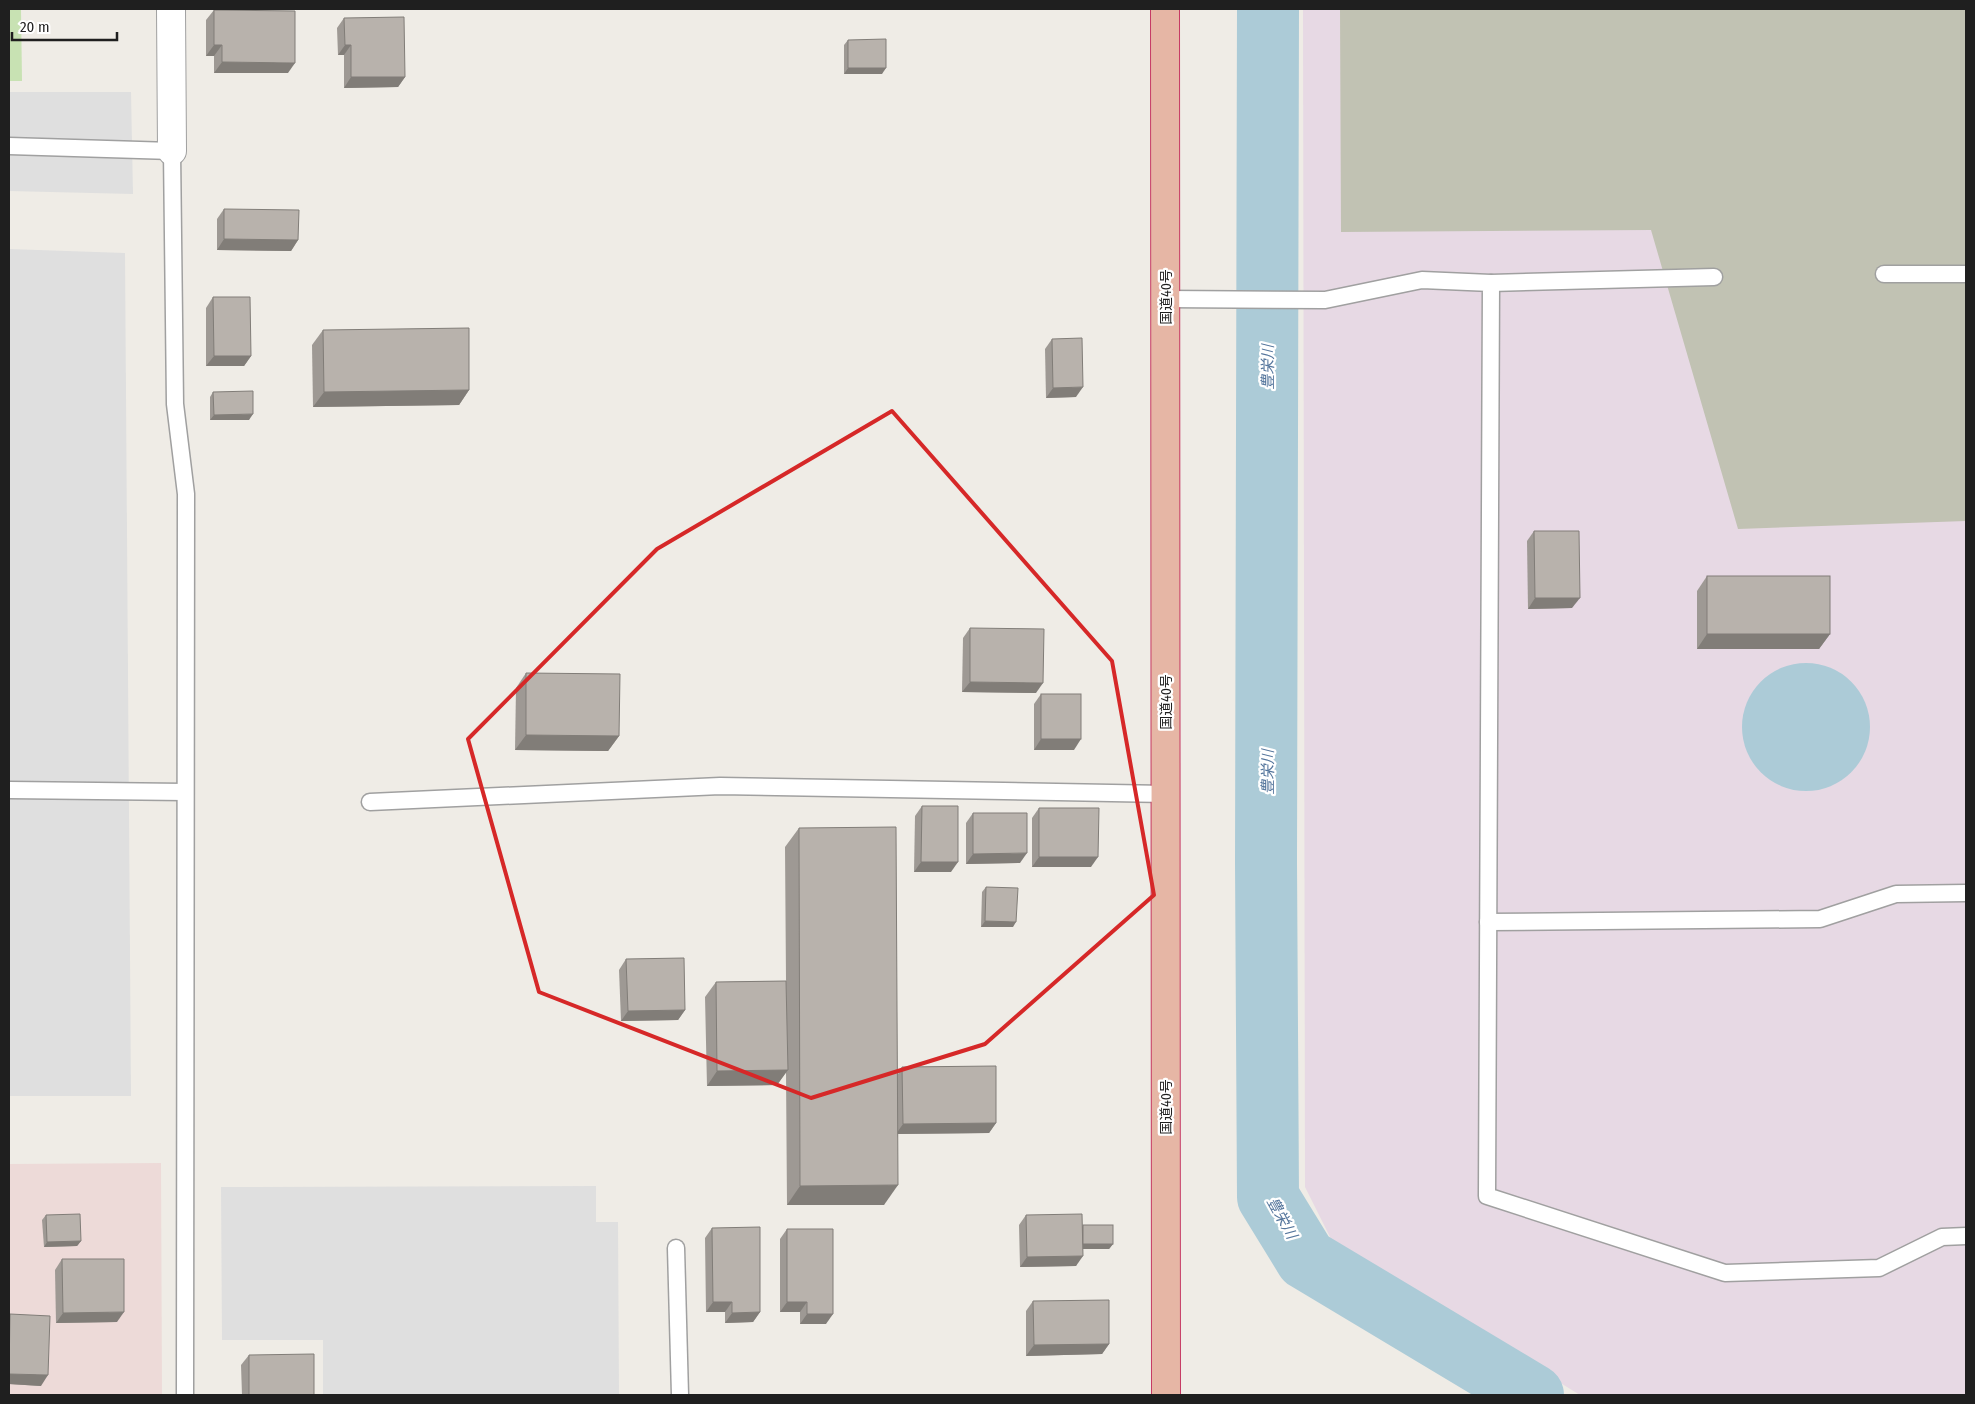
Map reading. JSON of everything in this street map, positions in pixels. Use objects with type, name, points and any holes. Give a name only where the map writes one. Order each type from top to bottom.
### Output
[{"type":"highway","name":"国道40号","points":[[1165,9],[1166,1395]]},
{"type":"street","points":[[171,9],[172,151]]},
{"type":"lane","points":[[9,146],[172,151],[175,404],[186,494],[185,1395]]},
{"type":"lane","points":[[1884,274],[1966,274]]},
{"type":"lane","points":[[1166,299],[1325,300],[1422,280],[1491,283],[1714,277]]},
{"type":"lane","points":[[1491,283],[1487,1196],[1725,1273],[1878,1268],[1942,1237],[1966,1236]]},
{"type":"lane","points":[[370,802],[720,786],[1166,794]]},
{"type":"lane","points":[[9,790],[185,792]]},
{"type":"lane","points":[[1488,922],[1820,919],[1896,894],[1966,893]]},
{"type":"lane","points":[[676,1248],[680,1395]]},
{"type":"highlighted area","points":[[892,411],[1112,661],[1154,895],[985,1044],[811,1098],[539,992],[468,739],[657,549]]},
{"type":"shaded area","points":[[1303,9],[1966,9],[1966,1395],[1580,1395],[1333,1243],[1305,1187]]},
{"type":"shaded area","points":[[1340,9],[1966,9],[1966,521],[1738,529],[1651,230],[1341,232]]},
{"type":"shaded area","points":[[9,92],[131,92],[133,194],[9,191]]},
{"type":"shaded area","points":[[9,249],[125,253],[131,1096],[9,1096]]},
{"type":"shaded area","points":[[161,1163],[162,1395],[9,1395],[9,1164]]},
{"type":"shaded area","points":[[596,1186],[596,1222],[618,1222],[619,1395],[323,1395],[323,1340],[222,1340],[221,1187]]},
{"type":"green space","points":[[9,9],[21,9],[22,81],[9,81]]},
{"type":"water","points":[[1806,663],[1830,668],[1851,682],[1865,703],[1870,727],[1865,751],[1851,772],[1830,786],[1806,791],[1782,786],[1761,772],[1747,751],[1742,727],[1747,703],[1761,682],[1782,668]]},
{"type":"building","points":[[214,10],[295,11],[295,63],[222,62],[222,45],[214,45]]},
{"type":"building","points":[[404,17],[405,77],[351,77],[351,45],[345,45],[344,18]]},
{"type":"building","points":[[886,39],[886,68],[848,68],[848,40]]},
{"type":"building","points":[[224,209],[299,210],[298,240],[224,239]]},
{"type":"building","points":[[213,297],[250,297],[251,356],[214,356]]},
{"type":"building","points":[[469,328],[469,390],[324,392],[323,330]]},
{"type":"building","points":[[1082,338],[1083,387],[1053,388],[1052,339]]},
{"type":"building","points":[[253,391],[253,414],[214,415],[213,392]]},
{"type":"building","points":[[1534,531],[1579,531],[1580,598],[1535,598]]},
{"type":"building","points":[[1707,576],[1830,576],[1830,634],[1707,634]]},
{"type":"building","points":[[970,628],[1044,629],[1043,683],[970,682]]},
{"type":"building","points":[[526,673],[620,674],[619,736],[526,735]]},
{"type":"building","points":[[1041,694],[1081,694],[1081,739],[1041,739]]},
{"type":"building","points":[[922,806],[958,806],[958,862],[921,862]]},
{"type":"building","points":[[1039,808],[1099,808],[1098,857],[1039,857]]},
{"type":"building","points":[[973,813],[1027,813],[1027,853],[973,854]]},
{"type":"building","points":[[896,827],[898,1185],[800,1186],[799,828]]},
{"type":"building","points":[[986,887],[1018,888],[1016,922],[985,921]]},
{"type":"building","points":[[684,958],[685,1010],[628,1011],[626,959]]},
{"type":"building","points":[[786,981],[788,1070],[717,1071],[716,982]]},
{"type":"building","points":[[996,1066],[996,1123],[903,1124],[902,1067]]},
{"type":"building","points":[[80,1214],[81,1241],[47,1242],[46,1215]]},
{"type":"building","points":[[1082,1214],[1083,1256],[1027,1257],[1026,1215]]},
{"type":"building","points":[[1083,1225],[1113,1225],[1113,1244],[1083,1244]]},
{"type":"building","points":[[760,1227],[760,1312],[732,1313],[732,1302],[713,1302],[712,1228]]},
{"type":"building","points":[[787,1229],[833,1229],[833,1314],[807,1314],[807,1302],[787,1302]]},
{"type":"building","points":[[62,1259],[124,1259],[124,1312],[63,1313]]},
{"type":"building","points":[[1109,1300],[1109,1344],[1034,1345],[1033,1301]]},
{"type":"building","points":[[10,1314],[50,1316],[48,1375],[9,1374]]},
{"type":"building","points":[[314,1354],[314,1395],[249,1395],[249,1355]]},
{"type":"waterway","name":"豊栄川","points":[[1268,9],[1266,862],[1268,1197],[1306,1259],[1533,1395]]}]
